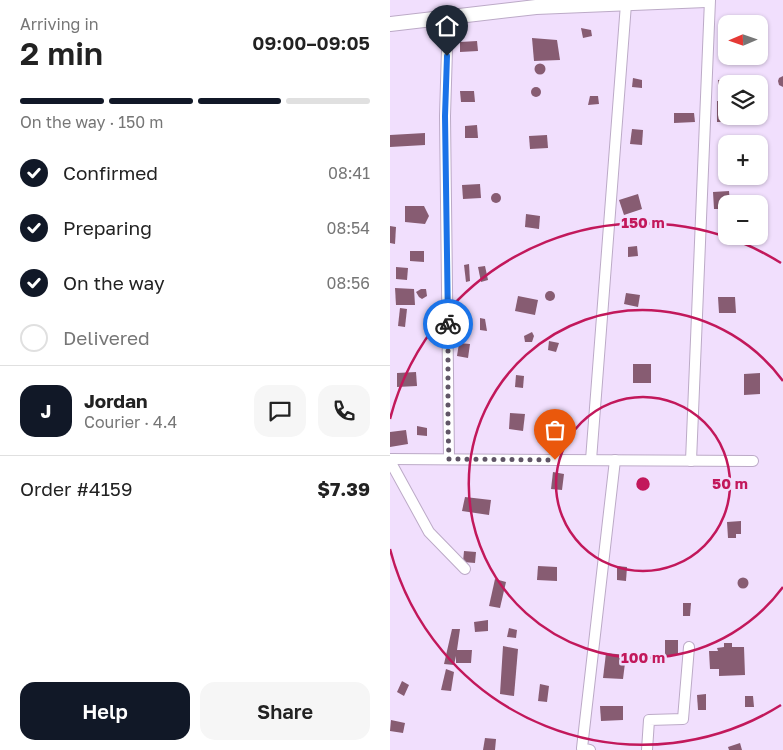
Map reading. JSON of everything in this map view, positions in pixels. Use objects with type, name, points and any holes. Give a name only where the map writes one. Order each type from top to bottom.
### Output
[{"type":"main road","points":[[390,24],[536,4],[626,4],[706,0]]},
{"type":"street","points":[[691,461],[710,0]]},
{"type":"street","points":[[591,460],[626,4]]},
{"type":"street","points":[[448,16],[445,116],[449,459]]},
{"type":"street","points":[[465,569],[428,532],[390,460],[753,461]]},
{"type":"street","points":[[590,750],[582,748],[615,460]]},
{"type":"street","points":[[647,750],[649,720],[683,719],[689,647]]},
{"type":"building","points":[[581,28],[591,30],[592,36],[583,38]]},
{"type":"building","points":[[532,38],[557,40],[560,60],[534,61]]},
{"type":"building","points":[[477,41],[478,51],[460,52],[460,42]]},
{"type":"building","points":[[540,63],[546,69],[540,75],[534,69]]},
{"type":"building","points":[[783,76],[783,87],[779,85],[778,81]]},
{"type":"building","points":[[633,78],[642,80],[642,88],[632,87]]},
{"type":"building","points":[[536,87],[541,92],[536,97],[531,92]]},
{"type":"building","points":[[460,91],[474,91],[475,102],[461,102]]},
{"type":"building","points":[[590,96],[598,96],[599,104],[588,105]]},
{"type":"building","points":[[717,101],[718,101],[718,122]]},
{"type":"building","points":[[674,113],[694,113],[695,122],[674,123]]},
{"type":"building","points":[[477,125],[478,138],[465,138],[465,126]]},
{"type":"building","points":[[632,129],[643,130],[642,145],[630,144]]},
{"type":"building","points":[[425,133],[425,145],[390,147],[390,135]]},
{"type":"building","points":[[547,135],[548,148],[530,149],[529,136]]},
{"type":"building","points":[[480,184],[481,198],[463,199],[462,185]]},
{"type":"building","points":[[729,191],[729,195],[718,195],[718,209],[714,209],[713,192]]},
{"type":"building","points":[[496,193],[501,198],[496,203],[491,198]]},
{"type":"building","points":[[638,194],[642,209],[624,215],[619,200]]},
{"type":"building","points":[[405,206],[424,206],[429,216],[425,224],[405,222]]},
{"type":"building","points":[[526,214],[540,216],[539,229],[525,227]]},
{"type":"building","points":[[390,226],[396,227],[395,244],[390,243]]},
{"type":"building","points":[[637,246],[638,256],[628,257],[628,247]]},
{"type":"building","points":[[410,251],[424,251],[424,262],[410,261]]},
{"type":"building","points":[[469,264],[470,281],[466,282],[464,265]]},
{"type":"building","points":[[485,266],[488,280],[481,282],[478,267]]},
{"type":"building","points":[[396,267],[408,268],[407,280],[396,279]]},
{"type":"building","points":[[395,288],[414,289],[415,305],[396,305]]},
{"type":"building","points":[[426,289],[427,296],[422,299],[416,292]]},
{"type":"building","points":[[548,291],[552,291],[555,296],[552,301],[548,301],[545,298],[545,294]]},
{"type":"building","points":[[626,293],[640,295],[638,307],[624,304]]},
{"type":"building","points":[[518,296],[538,300],[535,315],[515,311]]},
{"type":"building","points":[[718,297],[735,297],[736,313],[719,313]]},
{"type":"building","points":[[400,308],[407,309],[405,327],[398,326]]},
{"type":"building","points":[[480,318],[485,319],[487,331],[480,330]]},
{"type":"building","points":[[532,332],[534,336],[532,342],[525,342],[524,336]]},
{"type":"building","points":[[549,341],[559,343],[556,352],[548,350]]},
{"type":"building","points":[[459,343],[470,344],[468,358],[457,356]]},
{"type":"building","points":[[633,364],[651,364],[651,383],[633,383]]},
{"type":"building","points":[[416,372],[417,386],[397,387],[397,373]]},
{"type":"building","points":[[760,373],[760,394],[744,395],[744,374]]},
{"type":"building","points":[[516,375],[524,376],[523,388],[515,387]]},
{"type":"building","points":[[510,413],[525,414],[523,431],[509,429]]},
{"type":"building","points":[[417,426],[427,428],[427,436],[417,435]]},
{"type":"building","points":[[406,430],[408,444],[390,447],[390,432]]},
{"type":"building","points":[[553,472],[564,474],[562,490],[551,489]]},
{"type":"building","points":[[465,497],[491,500],[489,515],[462,511]]},
{"type":"building","points":[[741,521],[741,534],[736,534],[736,538],[728,538],[727,522]]},
{"type":"building","points":[[464,551],[476,552],[475,563],[463,562]]},
{"type":"building","points":[[538,566],[557,567],[557,581],[537,580]]},
{"type":"building","points":[[617,566],[627,567],[626,581],[617,580]]},
{"type":"building","points":[[741,578],[745,578],[748,583],[747,587],[741,588],[738,585],[738,581]]},
{"type":"building","points":[[495,579],[506,582],[500,608],[489,606]]},
{"type":"building","points":[[683,603],[691,603],[690,616],[683,616]]},
{"type":"building","points":[[488,620],[488,631],[475,632],[474,622]]},
{"type":"building","points":[[509,628],[517,630],[516,638],[507,637]]},
{"type":"building","points":[[452,629],[460,629],[457,650],[472,650],[471,663],[456,663],[456,656],[454,665],[444,664]]},
{"type":"building","points":[[665,640],[678,640],[678,655],[665,655]]},
{"type":"building","points":[[724,643],[732,643],[732,647],[744,647],[745,675],[719,676],[719,669],[710,669],[709,651],[718,651],[717,648],[724,647]]},
{"type":"building","points":[[503,646],[518,649],[514,696],[500,694]]},
{"type":"building","points":[[606,653],[626,655],[623,679],[603,678]]},
{"type":"building","points":[[446,669],[454,672],[451,691],[441,690]]},
{"type":"building","points":[[402,681],[409,685],[404,696],[397,692]]},
{"type":"building","points":[[540,684],[549,686],[547,702],[538,701]]},
{"type":"building","points":[[706,694],[706,710],[698,710],[697,695]]},
{"type":"building","points":[[745,696],[753,696],[754,707],[745,707]]},
{"type":"building","points":[[600,706],[623,706],[623,720],[601,721]]},
{"type":"building","points":[[391,720],[405,723],[403,733],[390,731]]},
{"type":"building","points":[[485,738],[496,739],[495,750],[483,750]]},
{"type":"building","points":[[740,743],[742,750],[729,750],[728,747]]},
{"type":"way so far","points":[[448,324],[449,459],[555,460]]},
{"type":"route","points":[[447,56],[445,116],[448,324]]}]
